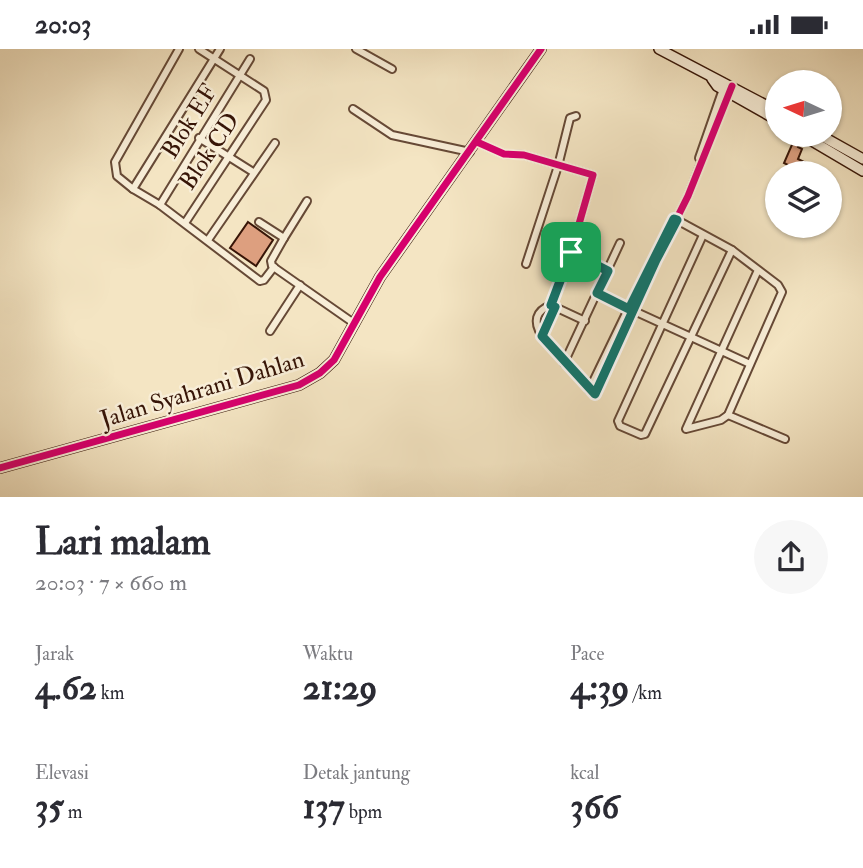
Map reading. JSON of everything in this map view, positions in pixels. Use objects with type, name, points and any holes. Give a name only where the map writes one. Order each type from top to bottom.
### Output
[{"type":"street","points":[[179,49],[116,162],[117,176],[185,223],[260,281],[263,281],[274,267]]},
{"type":"street","points":[[199,49],[240,76]]},
{"type":"street","points":[[133,189],[220,49]]},
{"type":"street","points":[[356,49],[391,69]]},
{"type":"street","name":"Jalan Syahrani Dahlan","points":[[0,468],[299,385],[320,373],[334,360],[382,274],[479,143],[541,49]]},
{"type":"street","points":[[659,49],[765,105]]},
{"type":"street","name":"Blok EF","points":[[160,205],[250,59]]},
{"type":"street","name":"Blok CD","points":[[185,223],[266,100],[264,91],[240,76]]},
{"type":"street","points":[[728,87],[765,112]]},
{"type":"street","points":[[585,321],[553,306],[541,310],[536,317],[536,325],[564,363],[592,392],[675,219],[728,87]]},
{"type":"street","points":[[353,109],[393,135],[470,152]]},
{"type":"street","points":[[526,264],[571,117],[576,116]]},
{"type":"street","points":[[199,138],[253,172]]},
{"type":"street","points":[[208,240],[275,143]]},
{"type":"street","points":[[479,143],[504,154],[524,155],[594,175],[542,336]]},
{"type":"street","points":[[823,147],[863,171]]},
{"type":"street","points":[[842,147],[863,159]]},
{"type":"street","points":[[307,201],[271,261],[274,267],[355,324]]},
{"type":"street","points":[[675,219],[732,250],[778,285],[782,295],[728,415],[721,420],[686,429],[758,270]]},
{"type":"street","points":[[260,222],[284,238]]},
{"type":"street","points":[[703,235],[618,421],[620,426],[641,435],[645,434],[732,250]]},
{"type":"street","points":[[564,363],[620,243]]},
{"type":"street","points":[[571,252],[608,271]]},
{"type":"street","points":[[270,331],[300,285]]},
{"type":"street","points":[[597,293],[750,364]]},
{"type":"street","points":[[728,415],[785,439]]},
{"type":"building","points":[[791,147],[802,149],[798,159],[802,161],[785,161]]},
{"type":"building","points":[[248,222],[273,240],[256,266],[230,248]]},
{"type":"cycle path","points":[[0,468],[299,385],[320,373],[334,360],[380,277],[541,49]]},
{"type":"cycle path","points":[[477,142],[504,154],[524,155],[593,175],[571,252],[551,305],[555,307],[542,336],[595,394],[688,196],[732,86]]},
{"type":"route","points":[[674,219],[677,220],[666,238],[595,394],[542,336],[555,307],[551,305],[571,252],[608,271],[597,293],[629,309],[665,233],[674,219]]}]
